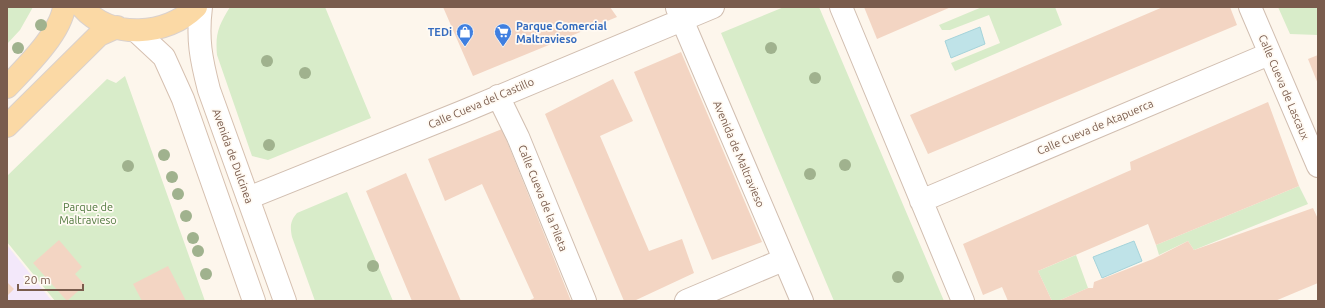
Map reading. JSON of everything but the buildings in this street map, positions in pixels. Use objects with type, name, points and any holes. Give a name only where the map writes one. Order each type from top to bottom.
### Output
[{"type":"main road","points":[[7,87],[32,61],[53,34],[64,7]]},
{"type":"main road","points":[[82,7],[87,12],[110,26],[127,29]]},
{"type":"main road","points":[[7,126],[99,35],[127,29],[163,28],[187,16],[196,7]]},
{"type":"street","name":"Avenida de Dulcinea","points":[[201,7],[198,26],[200,54],[209,90],[285,301]]},
{"type":"street","name":"Calle Cueva del Castillo","points":[[248,198],[498,96],[679,14],[712,7]]},
{"type":"street","points":[[841,7],[963,301]]},
{"type":"street","name":"Calle Cueva de Lascaux","points":[[1250,7],[1318,166]]},
{"type":"street","name":"Avenida de Maltravieso","points":[[679,14],[783,260],[802,301]]},
{"type":"street","points":[[127,29],[164,57],[183,99],[254,301]]},
{"type":"street","name":"Calle Cueva de Atapuerca","points":[[921,200],[1269,54]]},
{"type":"street","name":"Calle Cueva de la Pileta","points":[[498,96],[518,137],[585,301]]},
{"type":"street","points":[[686,301],[783,260]]},
{"type":"shaded area","points":[[7,245],[52,301],[7,301]]},
{"type":"green space","points":[[7,7],[33,7],[20,30],[7,44]]},
{"type":"green space","points":[[230,7],[325,7],[371,118],[268,160],[252,156],[217,55],[217,35],[223,19]]},
{"type":"green space","points":[[784,7],[819,7],[944,301],[834,301],[721,33]]},
{"type":"green space","points":[[982,7],[1055,7],[1062,25],[955,71],[951,63],[1000,43],[989,15],[950,30],[942,30],[939,25]]},
{"type":"green space","points":[[1278,7],[1318,7],[1318,35],[1290,34]]},
{"type":"green space","name":"Parque de Maltravieso","points":[[125,76],[205,301],[55,301],[7,242],[7,176],[107,79],[116,83]]},
{"type":"green space","points":[[1299,186],[1308,204],[1194,250],[1188,241],[1159,255],[1156,245]]},
{"type":"green space","points":[[347,192],[393,301],[315,301],[292,237],[292,221],[297,213]]},
{"type":"green space","points":[[1076,255],[1088,288],[1058,301],[1052,301],[1038,271]]},
{"type":"water","points":[[980,27],[985,44],[951,58],[945,41]]},
{"type":"water","points":[[1134,241],[1142,261],[1102,278],[1093,257]]},
{"type":"place","name":"TEDi","points":[[465,47]]},
{"type":"place","name":"Parque Comercial Maltravieso","points":[[503,47]]}]
